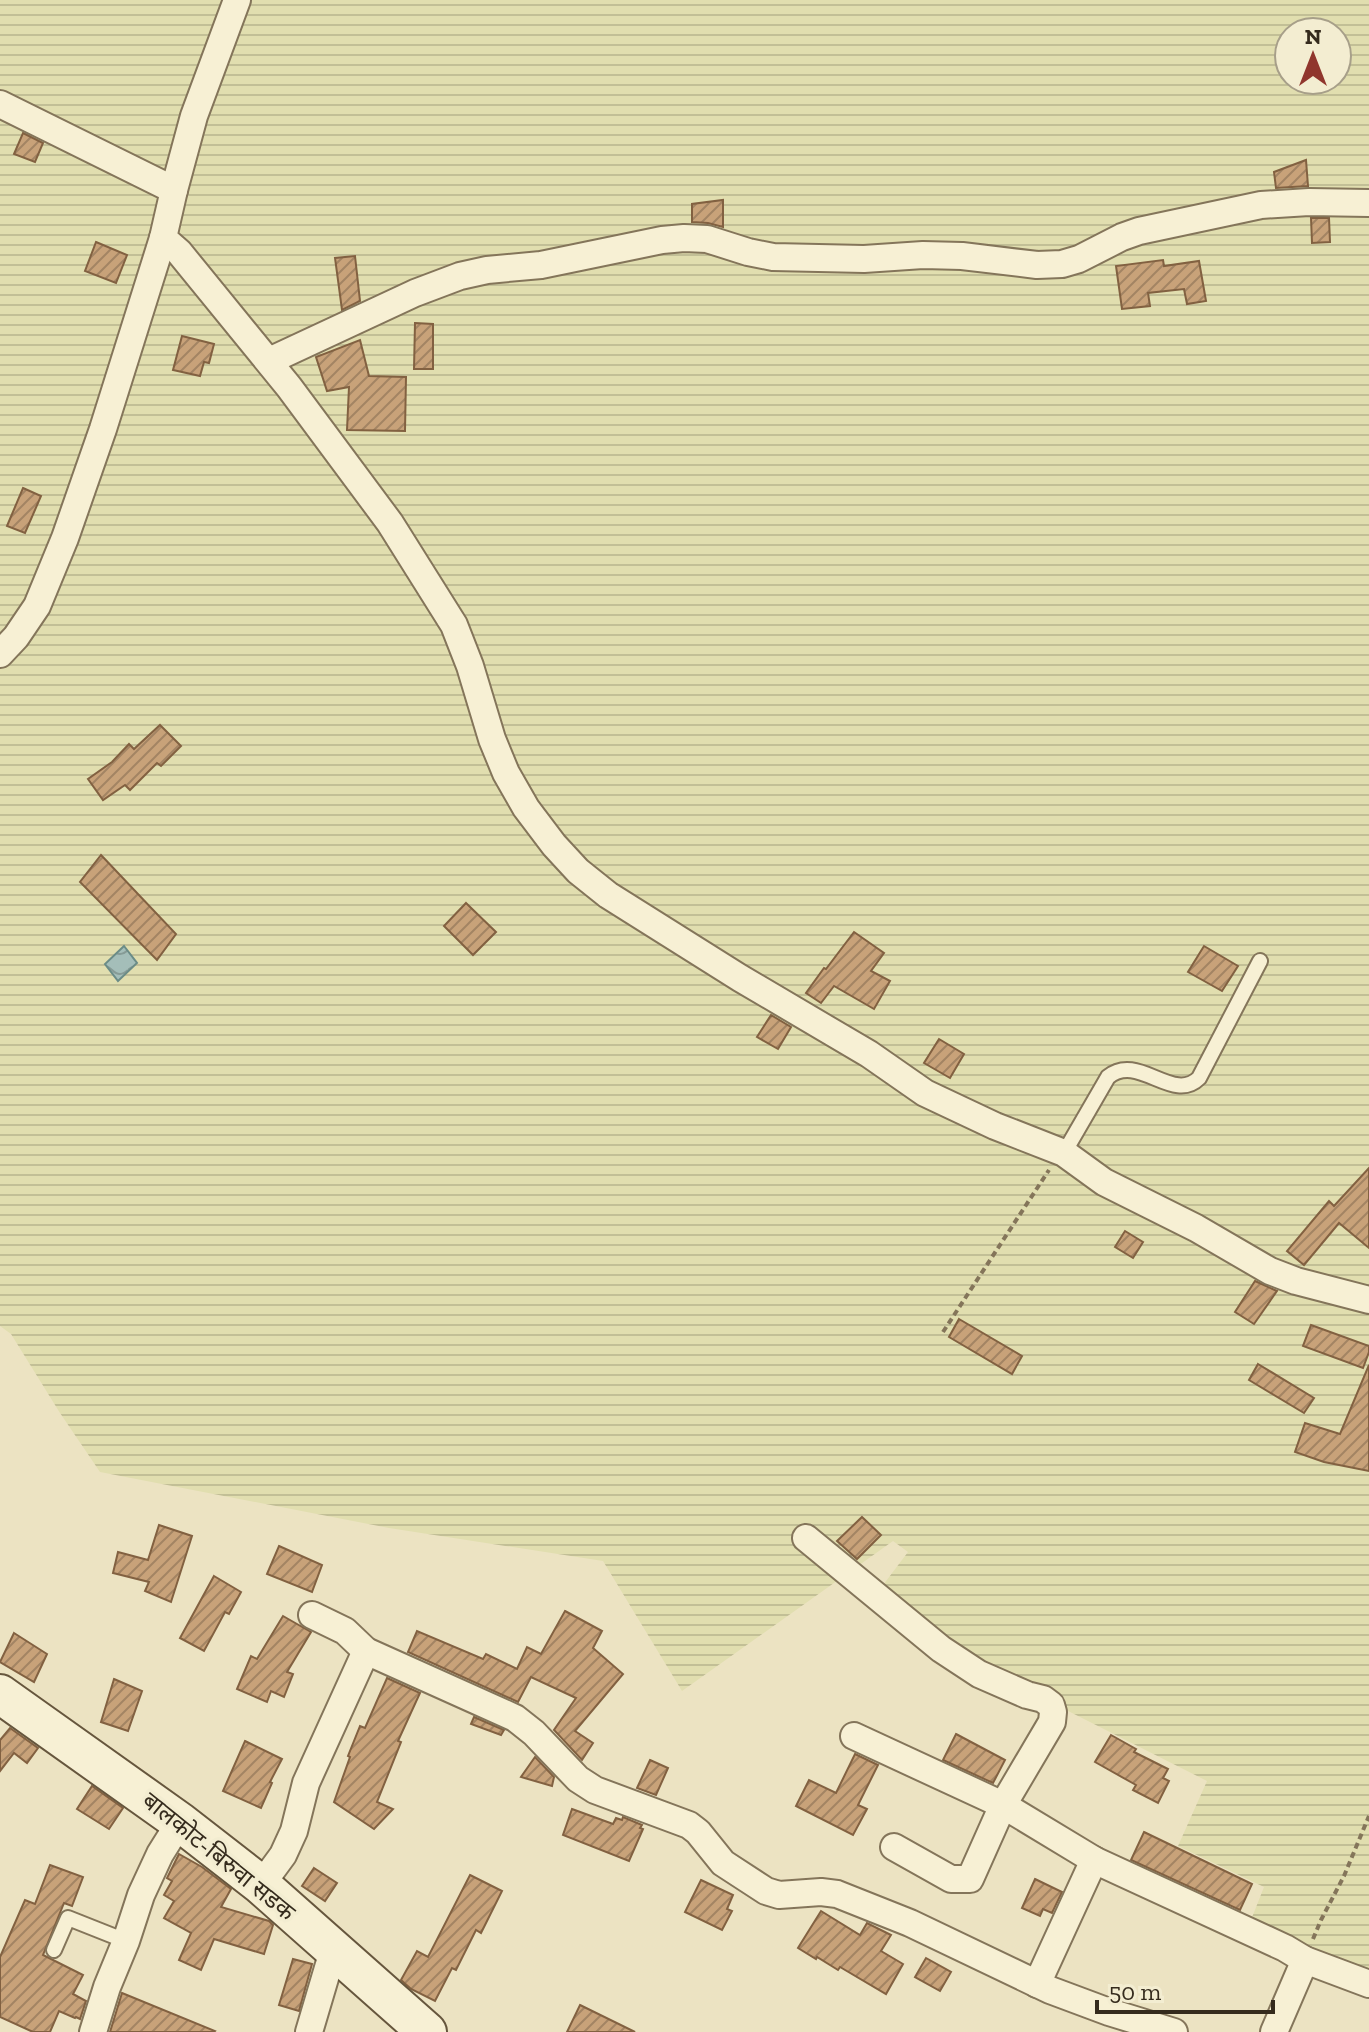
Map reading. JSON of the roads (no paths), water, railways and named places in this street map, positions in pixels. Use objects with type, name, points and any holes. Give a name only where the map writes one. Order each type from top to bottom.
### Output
[{"type":"main road","name":"बालकोट-बिरुवा सडक","points":[[0,1694],[180,1822],[261,1885],[427,2032]]},
{"type":"street","points":[[0,654],[37,606],[65,538],[163,238],[194,116],[237,0]]},
{"type":"street","points":[[0,104],[174,190]]},
{"type":"street","points":[[269,361],[415,293],[460,276],[541,265],[662,240],[707,239],[773,257],[864,259],[923,255],[962,256],[1037,265],[1062,264],[1139,231],[1261,205],[1369,203]]},
{"type":"street","points":[[163,238],[179,252],[269,361],[390,523],[454,625],[506,773],[526,808],[578,871],[621,903],[869,1054],[925,1093],[995,1126],[1061,1151],[1104,1182],[1196,1228],[1270,1271],[1369,1300]]},
{"type":"street","points":[[806,1538],[941,1649],[979,1674],[1043,1699],[1051,1705],[1053,1712],[1052,1722],[1003,1805],[970,1879],[951,1879],[894,1847]]},
{"type":"street","points":[[312,1615],[345,1631],[366,1651],[515,1718],[534,1733],[578,1779],[595,1790],[689,1825],[723,1863],[766,1891],[779,1895],[837,1894],[910,1923],[1037,1984],[1109,2012],[1174,2032]]},
{"type":"street","points":[[261,1885],[283,1855],[294,1831],[306,1783],[366,1651]]},
{"type":"street","points":[[854,1736],[1003,1805],[1094,1860],[1305,1960],[1369,1984]]},
{"type":"street","points":[[93,2032],[141,1895],[160,1854],[180,1822]]},
{"type":"street","points":[[1037,1984],[1094,1860]]},
{"type":"street","points":[[309,2032],[333,1951]]},
{"type":"street","points":[[1274,2032],[1305,1960]]},
{"type":"lane","points":[[1061,1151],[1108,1077],[1115,1071],[1135,1070],[1178,1086],[1194,1083],[1260,961]]},
{"type":"lane","points":[[54,1950],[68,1918],[126,1941]]},
{"type":"water","points":[[124,946],[137,963],[118,981],[105,964]]}]
